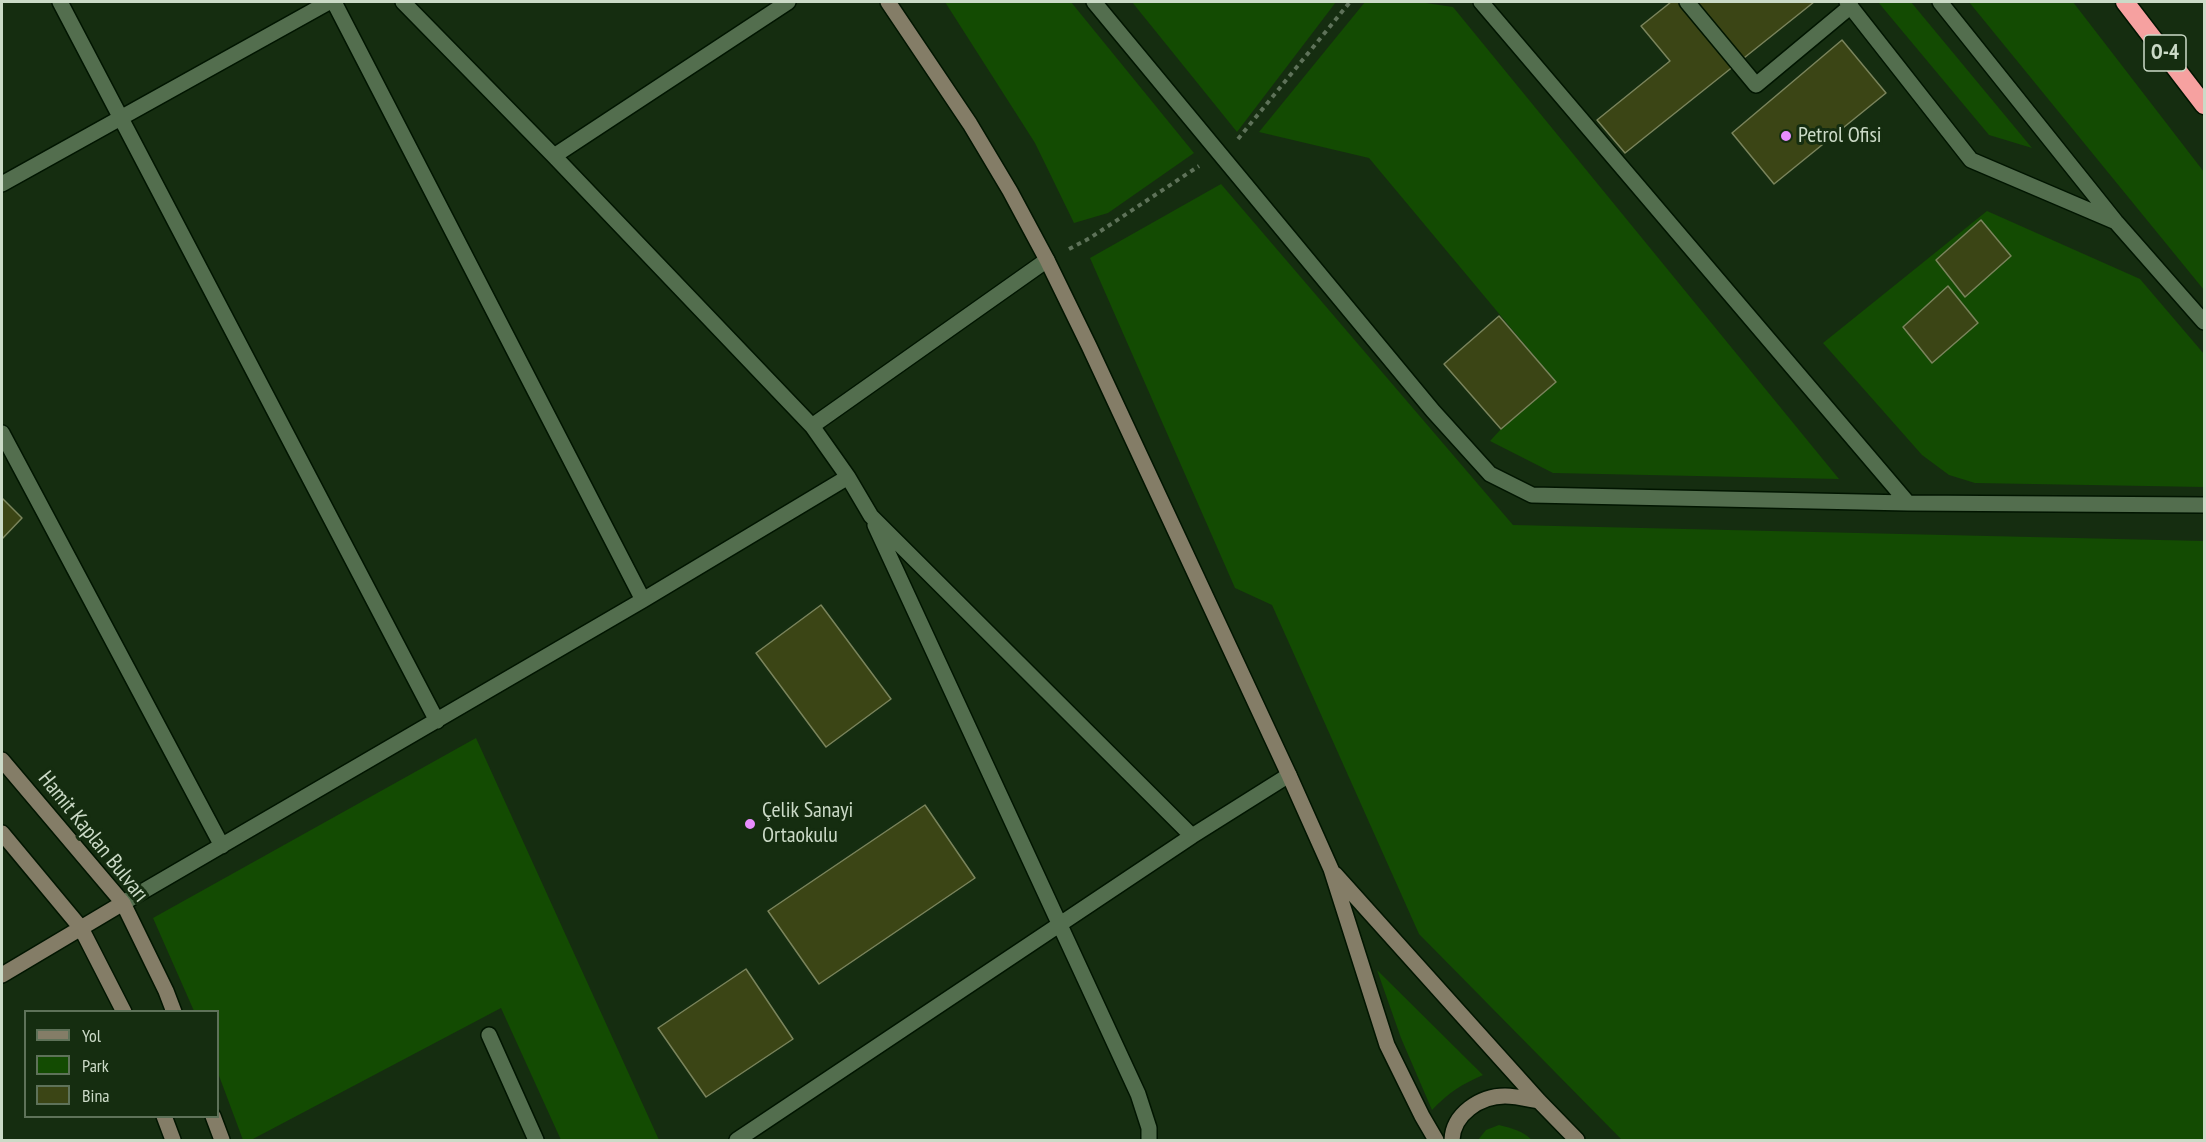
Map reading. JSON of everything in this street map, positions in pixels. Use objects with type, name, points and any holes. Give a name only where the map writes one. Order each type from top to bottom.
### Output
[{"type":"highway","name":"O-4","points":[[2126,2],[2205,105]]},
{"type":"street","points":[[60,2],[437,721]]},
{"type":"street","points":[[2,184],[329,2]]},
{"type":"street","points":[[334,2],[643,600]]},
{"type":"street","points":[[403,2],[812,426],[848,477],[871,516],[1062,924],[1138,1094],[1149,1128],[1149,1140]]},
{"type":"street","points":[[554,156],[788,2]]},
{"type":"street","points":[[888,2],[970,124],[1010,191],[1047,261],[1331,869],[1387,1045],[1436,1140]]},
{"type":"street","points":[[1094,2],[1433,411],[1490,474],[1532,495],[1908,503],[2205,505]]},
{"type":"street","points":[[1481,2],[1908,503]]},
{"type":"street","points":[[1687,2],[1756,85],[1849,4],[1971,160],[2116,222]]},
{"type":"street","points":[[1940,2],[2116,222],[2205,322]]},
{"type":"street","points":[[812,426],[1047,261]]},
{"type":"street","points":[[2,433],[222,846]]},
{"type":"street","points":[[2,975],[643,600],[848,477]]},
{"type":"street","points":[[871,516],[1192,836]]},
{"type":"street","name":"Hamit Kaplan Bulvarı","points":[[2,760],[123,903],[174,1010]]},
{"type":"street","points":[[737,1140],[1192,836],[1289,775]]},
{"type":"street","points":[[2,832],[81,928],[123,1010]]},
{"type":"street","points":[[1331,869],[1539,1101],[1577,1140]]},
{"type":"street","points":[[489,1035],[536,1140]]},
{"type":"street","points":[[1452,1140],[1452,1132],[1464,1112],[1484,1100],[1505,1096],[1539,1101]]},
{"type":"street","points":[[165,1118],[173,1140]]},
{"type":"street","points":[[214,1118],[222,1140]]},
{"type":"green space","points":[[945,2],[1071,2],[1194,153],[1108,213],[1074,223],[1035,143]]},
{"type":"green space","points":[[1132,2],[1336,2],[1237,132]]},
{"type":"green space","points":[[1365,2],[1419,2],[1453,7],[1839,479],[1553,473],[1490,441],[1556,382],[1369,158],[1259,132]]},
{"type":"green space","points":[[1878,2],[1911,2],[2032,148],[1989,135]]},
{"type":"green space","points":[[1969,2],[2073,2],[2204,172],[2204,290]]},
{"type":"green space","points":[[1221,184],[1513,525],[2204,541],[2204,1140],[1622,1140],[1419,934],[1272,605],[1235,588],[1090,258]]},
{"type":"green space","points":[[1987,211],[2140,279],[2204,354],[2204,487],[1975,483],[1949,475],[1922,455],[1823,343]]},
{"type":"green space","points":[[476,738],[659,1140],[561,1140],[501,1008],[251,1140],[243,1140],[219,1076],[219,1010],[194,1010],[153,918]]},
{"type":"green space","points":[[1377,970],[1483,1075],[1456,1090],[1432,1110],[1401,1038]]},
{"type":"green space","points":[[1499,1125],[1521,1132],[1532,1140],[1478,1140],[1486,1130]]},
{"type":"building","points":[[1671,2],[1814,2],[1625,153],[1597,120],[1670,61],[1641,26]]},
{"type":"building","points":[[1842,40],[1886,93],[1774,184],[1732,133]]},
{"type":"building","points":[[1981,220],[2011,256],[1965,297],[1936,260]]},
{"type":"building","points":[[1948,286],[1978,323],[1932,363],[1903,327]]},
{"type":"building","points":[[1499,316],[1556,382],[1501,429],[1444,364]]},
{"type":"building","points":[[2,498],[22,518],[2,539]]},
{"type":"building","points":[[821,605],[891,699],[826,747],[756,653]]},
{"type":"building","points":[[925,805],[975,878],[819,984],[768,911]]},
{"type":"building","points":[[746,969],[793,1039],[706,1097],[658,1028]]},
{"type":"place","name":"Petrol Ofisi","points":[[1786,136]]},
{"type":"place","name":"Çelik Sanayi Ortaokulu","points":[[750,824]]}]
